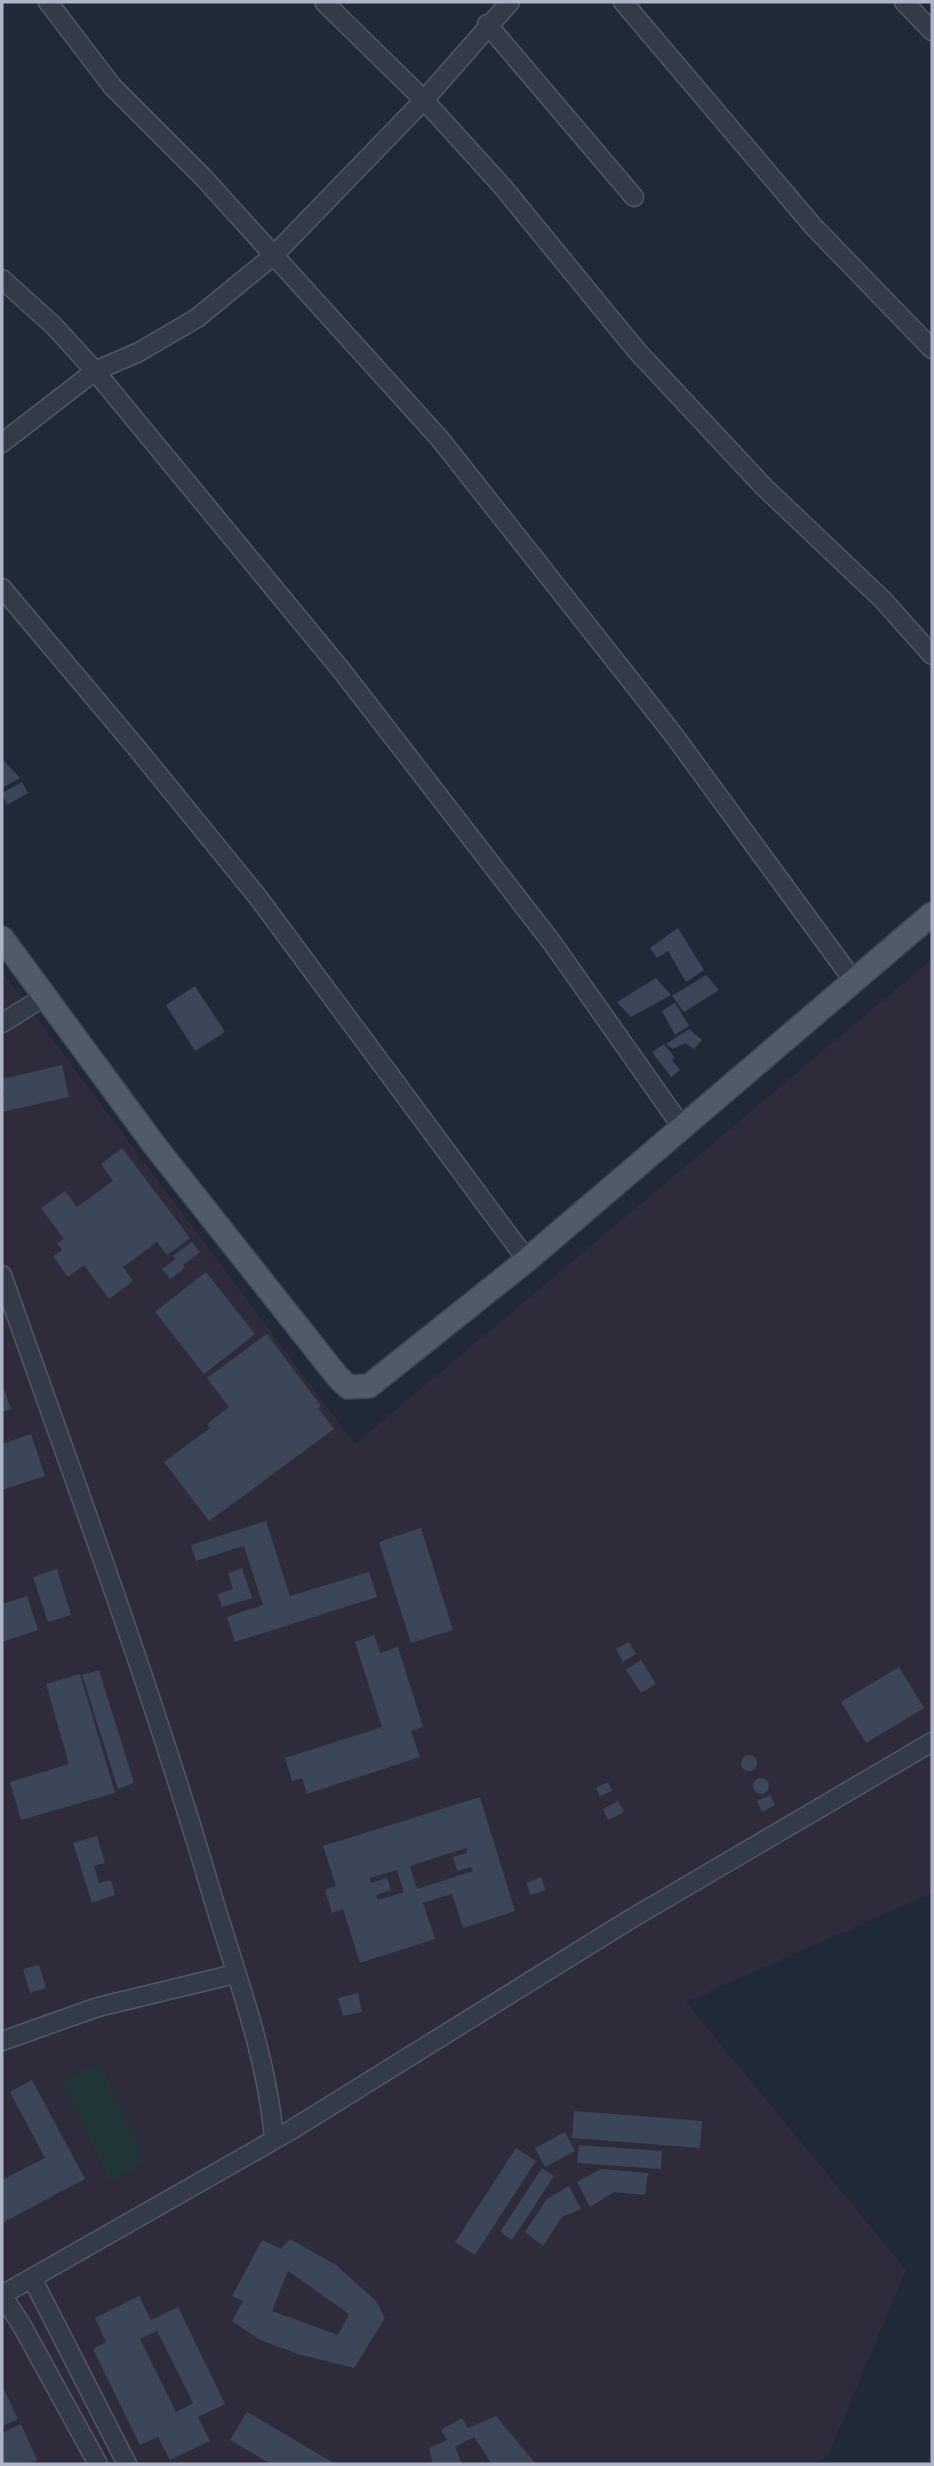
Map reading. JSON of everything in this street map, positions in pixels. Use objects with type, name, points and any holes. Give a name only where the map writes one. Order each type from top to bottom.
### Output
[{"type":"main road","points":[[2,938],[155,1146],[348,1387],[369,1386],[527,1260],[932,914]]},
{"type":"street","points":[[48,2],[112,86],[202,177],[440,439],[673,734],[853,980]]},
{"type":"street","points":[[324,2],[424,100],[502,186],[637,351],[764,488],[883,600],[932,655]]},
{"type":"street","points":[[2,443],[94,371],[139,352],[197,318],[274,255],[424,100],[509,2]]},
{"type":"street","points":[[623,2],[813,226],[932,349]]},
{"type":"street","points":[[904,2],[932,32]]},
{"type":"street","points":[[488,24],[634,197]]},
{"type":"street","points":[[2,279],[54,327],[94,371],[342,671],[553,944],[682,1127]]},
{"type":"street","points":[[5,596],[257,896],[527,1260]]},
{"type":"street","points":[[2,1023],[44,997]]},
{"type":"street","points":[[2,1275],[134,1645],[185,1804],[271,2098],[274,2139]]},
{"type":"street","points":[[32,2278],[124,2457],[97,2463],[21,2323],[2,2295],[274,2139],[629,1920],[932,1742]]},
{"type":"street","points":[[2,2041],[98,2007],[235,1974]]},
{"type":"shaded area","points":[[932,959],[932,1893],[686,2002],[906,2270],[828,2456],[811,2464],[2,2464],[2,972],[355,1444]]},
{"type":"green space","points":[[100,2062],[147,2164],[109,2181],[62,2080]]},
{"type":"building","points":[[2,762],[20,778],[2,788]]},
{"type":"building","points":[[22,782],[28,793],[7,805],[2,793]]},
{"type":"building","points":[[678,928],[704,970],[686,982],[668,951],[657,958],[650,948]]},
{"type":"building","points":[[706,975],[719,990],[684,1012],[672,996]]},
{"type":"building","points":[[656,978],[671,995],[631,1017],[617,1002]]},
{"type":"building","points":[[195,986],[225,1032],[195,1051],[166,1005]]},
{"type":"building","points":[[675,1003],[689,1026],[675,1035],[662,1011]]},
{"type":"building","points":[[689,1029],[702,1040],[694,1049],[685,1043],[673,1049],[666,1044]]},
{"type":"building","points":[[664,1044],[680,1070],[671,1077],[652,1052]]},
{"type":"building","points":[[62,1065],[69,1097],[2,1112],[2,1079]]},
{"type":"building","points":[[122,1148],[190,1238],[167,1255],[157,1242],[123,1267],[133,1281],[109,1299],[84,1265],[68,1277],[53,1256],[62,1250],[57,1243],[64,1239],[41,1208],[65,1191],[77,1207],[113,1181],[101,1164]]},
{"type":"building","points":[[192,1242],[200,1252],[170,1279],[162,1269],[176,1259],[173,1256]]},
{"type":"building","points":[[206,1272],[255,1334],[204,1374],[155,1312]]},
{"type":"building","points":[[267,1334],[321,1406],[318,1408],[334,1429],[209,1521],[164,1462],[210,1428],[207,1424],[229,1407],[207,1378]]},
{"type":"building","points":[[2,1383],[11,1409],[2,1412]]},
{"type":"building","points":[[31,1434],[45,1476],[2,1490],[2,1444]]},
{"type":"building","points":[[266,1521],[290,1596],[369,1572],[377,1597],[235,1642],[227,1617],[263,1605],[244,1546],[196,1561],[191,1545]]},
{"type":"building","points":[[421,1528],[453,1630],[411,1643],[379,1542]]},
{"type":"building","points":[[242,1568],[252,1598],[222,1607],[218,1594],[233,1589],[228,1573]]},
{"type":"building","points":[[57,1569],[71,1615],[48,1622],[33,1577]]},
{"type":"building","points":[[27,1596],[38,1630],[2,1642],[2,1604]]},
{"type":"building","points":[[374,1635],[380,1653],[398,1647],[423,1727],[411,1731],[420,1757],[307,1794],[302,1778],[292,1781],[285,1758],[382,1727],[355,1642]]},
{"type":"building","points":[[629,1642],[636,1654],[623,1662],[616,1649]]},
{"type":"building","points":[[641,1660],[656,1684],[641,1693],[626,1670]]},
{"type":"building","points":[[899,1667],[924,1708],[866,1743],[841,1702]]},
{"type":"building","points":[[99,1670],[134,1783],[118,1789],[82,1675]]},
{"type":"building","points":[[80,1674],[115,1793],[21,1820],[10,1782],[69,1764],[46,1684]]},
{"type":"building","points":[[749,1755],[755,1757],[755,1769],[749,1771],[743,1769],[741,1763],[743,1757]]},
{"type":"building","points":[[761,1778],[767,1780],[767,1792],[761,1794],[755,1792],[753,1786],[755,1780]]},
{"type":"building","points":[[608,1782],[612,1791],[600,1796],[596,1788]]},
{"type":"building","points":[[770,1795],[775,1805],[762,1812],[757,1801]]},
{"type":"building","points":[[480,1797],[515,1911],[463,1928],[452,1894],[423,1903],[435,1939],[360,1963],[343,1909],[332,1913],[325,1890],[336,1886],[323,1846]],"holes":[[[466,1848],[467,1853],[453,1857],[457,1871],[471,1867],[473,1871],[417,1889],[410,1866]],[[397,1870],[404,1892],[378,1900],[376,1895],[391,1890],[387,1878],[371,1883],[370,1878]]]},
{"type":"building","points":[[618,1801],[624,1812],[608,1820],[603,1809]]},
{"type":"building","points":[[97,1836],[105,1863],[94,1866],[99,1883],[111,1880],[115,1895],[92,1903],[73,1843]]},
{"type":"building","points":[[541,1877],[546,1890],[531,1895],[526,1883]]},
{"type":"building","points":[[39,1965],[46,1988],[30,1993],[23,1969]]},
{"type":"building","points":[[358,1993],[362,2012],[343,2016],[338,1998]]},
{"type":"building","points":[[32,2080],[85,2179],[2,2223],[2,2180],[45,2158],[10,2092]]},
{"type":"building","points":[[574,2111],[702,2121],[700,2148],[572,2138]]},
{"type":"building","points":[[565,2132],[575,2151],[545,2167],[535,2148]]},
{"type":"building","points":[[579,2145],[662,2151],[661,2169],[577,2163]]},
{"type":"building","points":[[516,2148],[536,2161],[475,2255],[455,2242]]},
{"type":"building","points":[[542,2168],[554,2176],[512,2240],[500,2232]]},
{"type":"building","points":[[601,2169],[648,2173],[645,2195],[614,2192],[590,2207],[577,2182]]},
{"type":"building","points":[[569,2186],[581,2209],[562,2217],[543,2246],[525,2232],[547,2199]]},
{"type":"building","points":[[290,2239],[336,2265],[376,2301],[385,2318],[354,2368],[301,2355],[260,2340],[232,2321],[243,2301],[232,2296],[262,2240],[281,2249]],"holes":[[[288,2271],[349,2314],[338,2335],[272,2311]]]},
{"type":"building","points":[[139,2296],[151,2320],[178,2307],[225,2404],[198,2417],[210,2441],[170,2460],[158,2437],[140,2445],[93,2349],[106,2342],[95,2318]],"holes":[[[157,2331],[193,2403],[176,2412],[140,2339]]]},
{"type":"building","points":[[2,2385],[18,2419],[2,2426]]},
{"type":"building","points":[[247,2412],[332,2462],[331,2464],[271,2464],[230,2440]]},
{"type":"building","points":[[496,2416],[536,2464],[492,2464],[474,2437],[455,2447],[462,2464],[433,2464],[429,2448],[447,2440],[441,2430],[462,2418],[468,2428]]},
{"type":"building","points":[[21,2424],[37,2460],[27,2464],[2,2464],[2,2433]]}]
